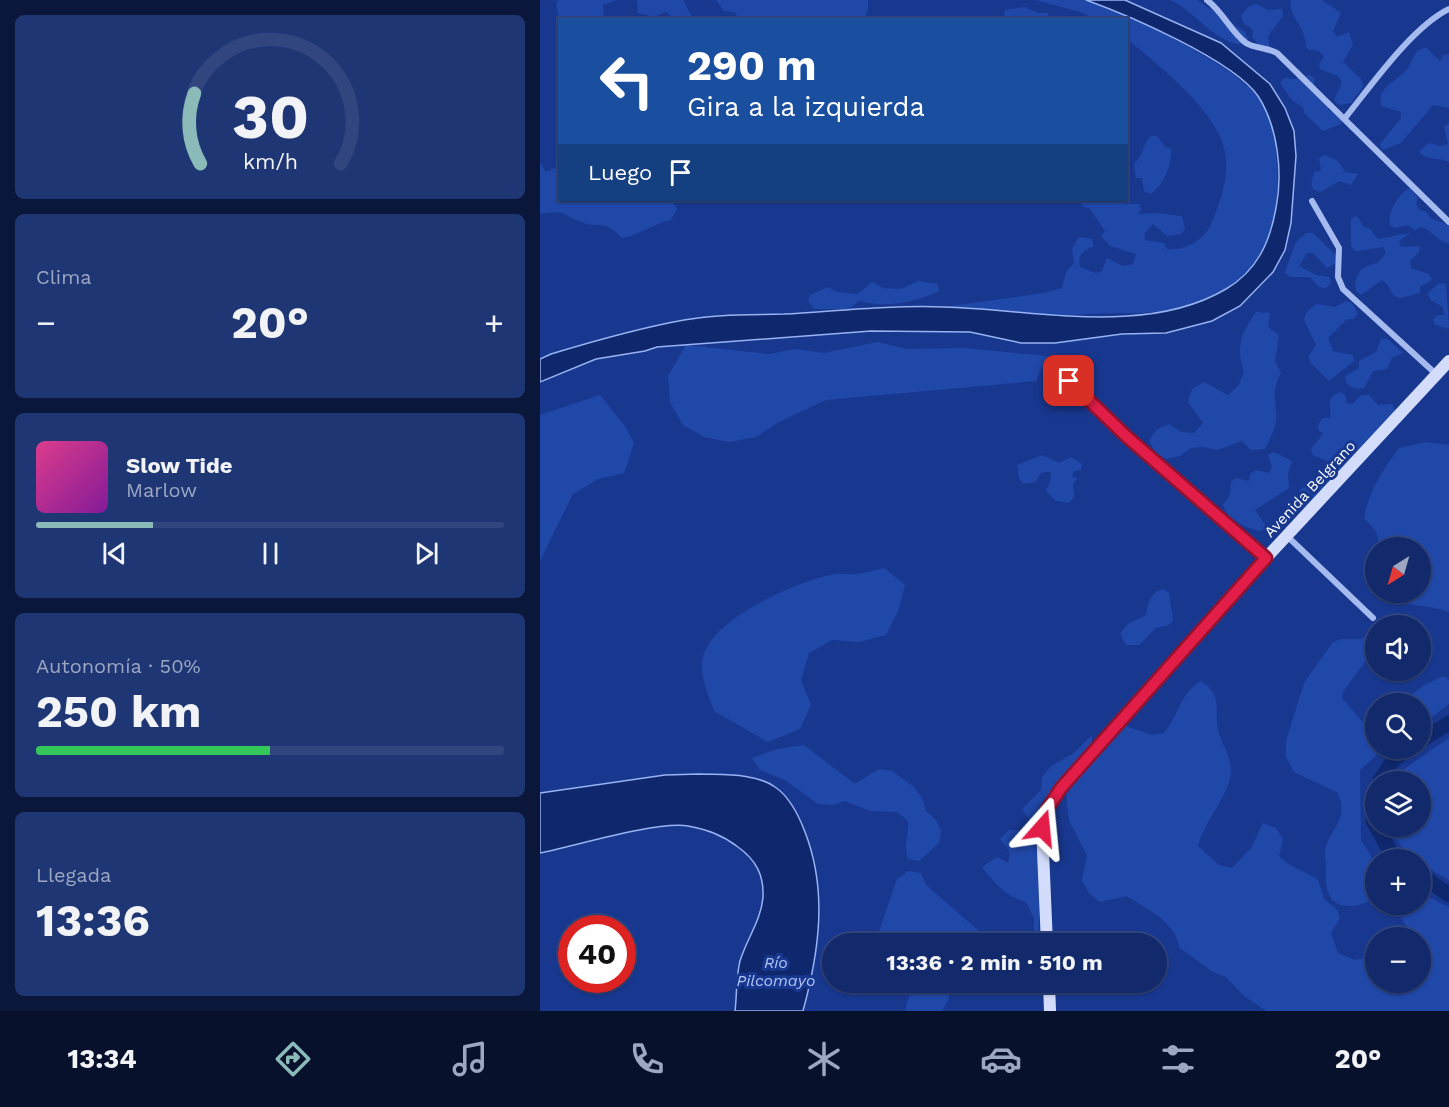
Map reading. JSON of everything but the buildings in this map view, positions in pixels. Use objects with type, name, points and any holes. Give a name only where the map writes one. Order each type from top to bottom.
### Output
[{"type":"street","points":[[1208,0],[1219,8],[1244,42],[1256,47],[1265,46],[1277,52],[1449,222]]},
{"type":"street","points":[[1345,118],[1391,60],[1430,22],[1448,9]]},
{"type":"street","points":[[1312,201],[1339,248],[1338,277],[1343,289],[1436,374]]},
{"type":"street","name":"Avenida Belgrano","points":[[1047,933],[1042,828],[1046,811],[1061,788],[1266,558],[1449,360]]},
{"type":"street","points":[[1069,381],[1126,436],[1266,558]]},
{"type":"street","points":[[1287,536],[1370,615]]},
{"type":"street","points":[[1049,993],[1050,1011]]},
{"type":"shaded area","points":[[558,0],[617,0],[603,5],[604,16],[607,18],[559,18],[556,4]]},
{"type":"shaded area","points":[[637,0],[683,0],[692,18],[673,18],[666,12],[653,17],[638,13]]},
{"type":"shaded area","points":[[716,0],[868,0],[868,8],[863,18],[738,18],[735,12],[724,11]]},
{"type":"shaded area","points":[[1036,0],[1086,0],[1124,14],[1226,69],[1256,94],[1266,111],[1272,129],[1277,167],[1275,211],[1271,231],[1263,249],[1253,265],[1239,280],[1222,292],[1201,302],[1171,310],[1039,316],[944,307],[1044,293],[1062,288],[1066,272],[1074,263],[1072,249],[1079,237],[1092,239],[1094,246],[1082,254],[1079,259],[1080,267],[1095,273],[1102,271],[1107,258],[1123,266],[1133,264],[1136,254],[1110,246],[1101,236],[1105,231],[1090,209],[1083,207],[1078,201],[1120,201],[1125,204],[1139,204],[1141,210],[1137,214],[1156,213],[1182,216],[1185,229],[1181,234],[1167,236],[1153,224],[1144,234],[1145,240],[1164,243],[1167,249],[1180,248],[1193,243],[1204,235],[1211,224],[1221,198],[1226,162],[1220,136],[1211,121],[1185,90],[1128,40],[1128,18],[1093,18],[1080,12]]},
{"type":"shaded area","points":[[1170,0],[1197,0],[1245,32],[1250,44],[1227,41]]},
{"type":"shaded area","points":[[1291,0],[1322,0],[1341,13],[1333,31],[1337,37],[1349,32],[1353,45],[1343,62],[1362,80],[1363,87],[1351,103],[1339,105],[1334,100],[1342,82],[1338,76],[1320,69],[1319,63],[1324,58],[1320,52],[1309,50],[1306,47],[1303,33],[1292,12]]},
{"type":"shaded area","points":[[1256,4],[1268,10],[1282,9],[1283,16],[1268,36],[1270,49],[1266,54],[1252,37],[1253,30],[1243,22],[1241,16],[1249,6]]},
{"type":"shaded area","points":[[1025,7],[1038,13],[1048,13],[1049,18],[1005,18],[1005,10]]},
{"type":"shaded area","points":[[1426,48],[1440,61],[1443,55],[1449,54],[1449,108],[1433,105],[1401,143],[1382,150],[1380,144],[1401,118],[1401,112],[1381,106],[1382,93],[1389,84],[1404,73],[1416,52]]},
{"type":"shaded area","points":[[1309,75],[1314,78],[1314,89],[1329,103],[1328,110],[1345,118],[1341,124],[1323,131],[1304,113],[1303,107],[1292,100],[1280,83],[1284,78],[1295,79]]},
{"type":"shaded area","points":[[1449,123],[1449,162],[1426,157],[1419,152],[1428,143],[1441,146],[1448,144],[1444,127]]},
{"type":"shaded area","points":[[1151,136],[1157,136],[1165,147],[1171,149],[1171,155],[1163,180],[1150,194],[1144,191],[1142,178],[1136,178],[1134,164]]},
{"type":"shaded area","points":[[1325,155],[1338,161],[1345,172],[1358,174],[1351,185],[1339,181],[1321,192],[1314,190],[1311,185],[1314,172],[1321,171],[1319,158]]},
{"type":"shaded area","points":[[540,162],[546,172],[558,166],[558,201],[673,201],[677,209],[671,220],[622,238],[607,226],[590,225],[561,213],[540,214]]},
{"type":"shaded area","points":[[1410,188],[1418,198],[1416,204],[1420,210],[1427,212],[1430,218],[1449,225],[1449,244],[1421,227],[1415,230],[1408,225],[1395,228],[1390,225],[1390,215],[1395,204]]},
{"type":"shaded area","points":[[1357,216],[1364,227],[1370,229],[1378,239],[1410,233],[1399,241],[1401,247],[1420,246],[1419,252],[1410,261],[1411,268],[1429,274],[1432,280],[1420,287],[1420,293],[1401,298],[1394,296],[1382,280],[1361,295],[1356,291],[1356,280],[1360,272],[1367,266],[1378,263],[1386,253],[1383,247],[1356,251],[1351,246],[1351,219]]},
{"type":"shaded area","points":[[1306,233],[1313,233],[1337,256],[1338,262],[1327,268],[1313,253],[1307,253],[1299,266],[1316,275],[1329,277],[1331,283],[1326,288],[1319,287],[1310,277],[1290,277],[1285,272],[1296,242]]},
{"type":"shaded area","points":[[919,281],[938,284],[939,291],[900,303],[879,304],[860,300],[849,309],[814,309],[808,301],[810,295],[828,287],[837,292],[858,294],[872,282],[883,288],[901,289]]},
{"type":"shaded area","points":[[1439,283],[1446,284],[1449,329],[1435,325],[1433,319],[1438,315],[1444,315],[1443,307],[1431,300],[1427,294]]},
{"type":"shaded area","points":[[1346,301],[1352,303],[1358,314],[1353,319],[1347,319],[1328,338],[1333,351],[1353,355],[1354,361],[1329,381],[1310,362],[1309,356],[1316,345],[1304,320],[1306,313],[1316,304],[1335,307]]},
{"type":"shaded area","points":[[1256,312],[1270,313],[1268,327],[1279,335],[1275,361],[1281,373],[1275,389],[1276,419],[1265,449],[1251,450],[1242,441],[1217,450],[1204,447],[1191,448],[1180,456],[1166,459],[1155,452],[1149,441],[1156,430],[1169,424],[1181,432],[1194,433],[1203,423],[1188,402],[1192,389],[1204,382],[1228,395],[1238,386],[1244,372],[1240,354],[1241,340]]},
{"type":"shaded area","points":[[1381,339],[1388,339],[1403,353],[1392,358],[1387,369],[1373,371],[1364,388],[1356,389],[1350,386],[1346,383],[1345,376],[1359,368],[1359,361],[1376,352]]},
{"type":"shaded area","points":[[878,342],[906,349],[964,348],[1047,356],[1036,381],[826,400],[779,422],[756,437],[729,442],[704,437],[683,425],[670,402],[668,376],[686,345],[769,354],[795,349],[824,353]]},
{"type":"shaded area","points":[[1341,392],[1346,396],[1346,403],[1352,404],[1362,395],[1369,395],[1378,405],[1392,404],[1395,410],[1392,417],[1307,508],[1300,509],[1296,504],[1300,490],[1332,470],[1332,463],[1313,455],[1311,449],[1323,434],[1318,429],[1319,423],[1323,418],[1330,418],[1332,396]]},
{"type":"shaded area","points":[[600,395],[625,426],[634,443],[624,473],[598,479],[573,494],[540,561],[540,415]]},
{"type":"shaded area","points":[[1426,442],[1449,445],[1449,612],[1405,603],[1431,603],[1431,537],[1378,537],[1376,531],[1364,519],[1372,491],[1399,448]]},
{"type":"shaded area","points":[[1274,452],[1292,461],[1288,474],[1289,488],[1255,510],[1266,526],[1262,531],[1256,530],[1234,519],[1223,505],[1230,495],[1231,482],[1236,478],[1249,481],[1250,474],[1256,470],[1269,473],[1272,467],[1268,455]]},
{"type":"shaded area","points":[[1042,455],[1059,463],[1071,457],[1082,464],[1081,470],[1074,471],[1072,476],[1077,479],[1073,484],[1074,497],[1069,503],[1056,501],[1046,491],[1051,472],[1041,473],[1036,482],[1023,484],[1019,478],[1017,465]]},
{"type":"shaded area","points":[[884,568],[905,585],[898,611],[886,635],[859,642],[832,640],[809,653],[801,680],[811,705],[800,729],[768,742],[714,711],[705,684],[702,664],[710,643],[722,629],[757,604],[796,586],[833,574],[857,574]]},
{"type":"shaded area","points":[[1163,589],[1169,593],[1173,620],[1169,625],[1156,628],[1139,645],[1126,645],[1120,634],[1128,624],[1146,615],[1152,596]]},
{"type":"shaded area","points":[[1365,637],[1365,662],[1343,692],[1342,698],[1365,725],[1365,759],[1372,759],[1360,770],[1361,840],[1366,849],[1365,903],[1349,906],[1335,902],[1328,892],[1326,878],[1325,850],[1338,824],[1341,811],[1338,793],[1294,772],[1286,757],[1286,741],[1304,683],[1332,643],[1341,639]]},
{"type":"shaded area","points":[[1443,676],[1449,679],[1449,704],[1431,718],[1431,693],[1414,693]]},
{"type":"shaded area","points":[[1201,681],[1208,686],[1215,697],[1218,730],[1231,770],[1227,789],[1201,836],[1198,846],[1219,865],[1232,868],[1251,848],[1263,823],[1276,828],[1283,840],[1279,856],[1318,880],[1324,899],[1337,910],[1340,918],[1331,933],[1338,953],[1354,960],[1365,958],[1365,993],[1431,993],[1431,927],[1407,927],[1399,915],[1431,915],[1431,898],[1449,907],[1449,1011],[1266,1011],[1243,995],[1226,977],[1213,972],[1180,948],[1172,930],[1151,911],[1126,896],[1100,902],[1089,893],[1082,881],[1087,855],[1069,821],[1066,795],[1100,749],[1126,726],[1151,735],[1164,733],[1184,698]]},
{"type":"shaded area","points":[[1092,735],[1092,749],[1062,776],[1046,797],[1046,811],[1034,838],[1041,878],[1038,933],[1032,933],[1034,918],[1026,902],[1001,889],[982,867],[997,857],[1008,863],[1010,853],[1000,839],[1009,830],[1022,830],[1029,819],[1022,809],[1041,790],[1042,777],[1050,767],[1074,753]]},
{"type":"shaded area","points":[[1449,738],[1449,880],[1431,870],[1431,849],[1404,849],[1395,837],[1431,837],[1431,771],[1401,771],[1419,759],[1431,759],[1431,750]]},
{"type":"shaded area","points":[[804,745],[855,784],[879,769],[892,771],[914,787],[922,798],[926,811],[936,820],[941,831],[939,843],[919,861],[908,859],[906,849],[908,821],[897,812],[870,811],[845,801],[832,805],[818,804],[785,780],[760,770],[752,758],[778,749]]},
{"type":"shaded area","points":[[908,871],[921,873],[926,885],[981,933],[878,933],[897,879]]},
{"type":"shaded area","points":[[910,993],[949,993],[949,998],[942,1011],[905,1011]]},
{"type":"water","points":[[1086,0],[1125,0],[1221,43],[1270,84],[1285,108],[1294,131],[1296,156],[1291,223],[1285,250],[1273,272],[1240,306],[1212,321],[1166,333],[1122,334],[1055,343],[1021,343],[970,332],[871,331],[657,347],[596,359],[540,382],[540,359],[551,354],[633,331],[696,318],[924,307],[1088,317],[1124,316],[1160,312],[1194,304],[1237,282],[1254,264],[1266,244],[1276,208],[1279,165],[1274,136],[1265,108],[1245,82],[1204,54],[1152,27]]},
{"type":"water","name":"Río Pilcomayo","points":[[700,774],[749,777],[767,782],[785,796],[800,820],[812,854],[819,899],[817,944],[803,1011],[735,1011],[740,961],[760,914],[763,889],[758,869],[754,863],[744,852],[727,840],[701,829],[674,825],[636,831],[540,853],[540,793],[665,775]]},
{"type":"waterway","points":[[1431,734],[1449,723]]},
{"type":"waterway","points":[[1386,771],[1394,759]]},
{"type":"waterway","points":[[1382,837],[1389,849]]},
{"type":"waterway","points":[[1431,882],[1449,895]]},
{"type":"route","points":[[1042,828],[1046,811],[1061,788],[1266,558],[1126,436],[1069,381]]}]
